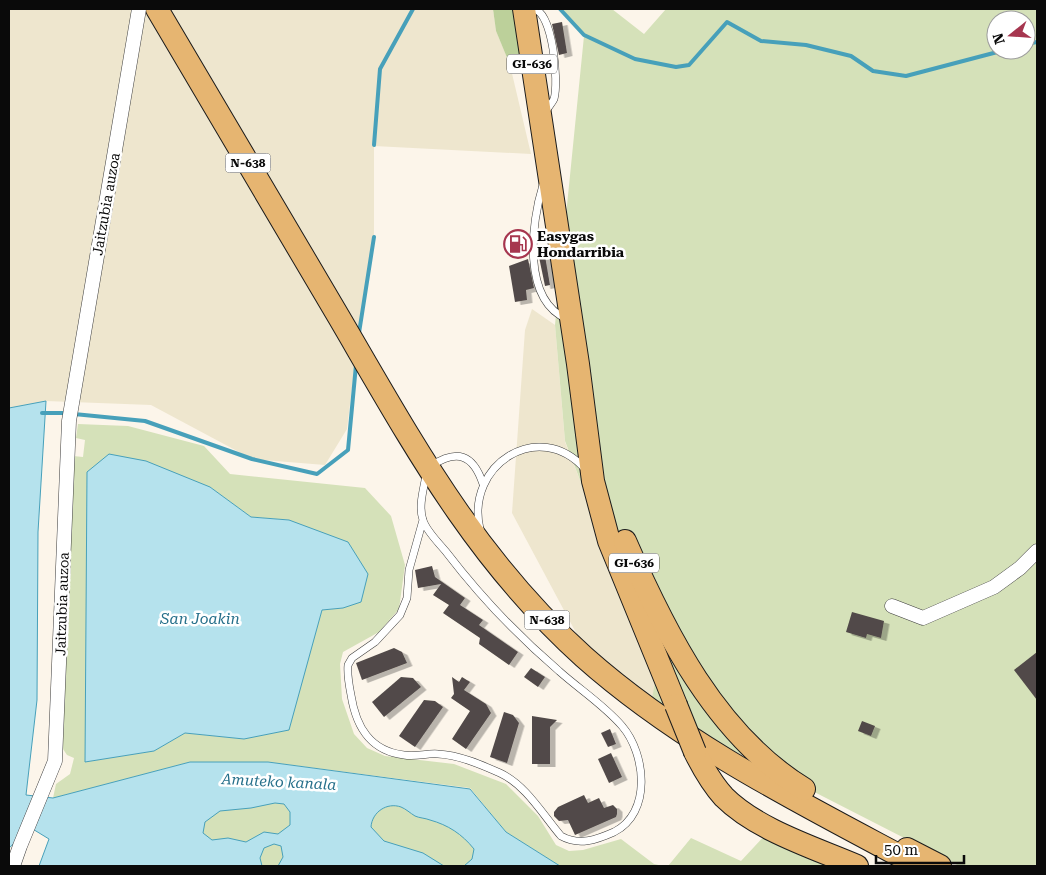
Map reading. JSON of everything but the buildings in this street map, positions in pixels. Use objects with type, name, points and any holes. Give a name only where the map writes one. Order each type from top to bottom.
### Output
[{"type":"main road","name":"N-638","points":[[157,9],[428,468],[486,551],[523,596],[583,656],[649,710],[730,764],[919,866]]},
{"type":"main road","name":"GI-636","points":[[524,9],[572,321],[593,481],[609,541],[695,752],[709,778],[725,797],[745,814],[798,841],[857,866]]},
{"type":"main road","name":"GI-636","points":[[578,364],[600,467],[616,520],[664,624],[698,681],[742,739],[770,766],[864,826],[940,866]]},
{"type":"main road","name":"N-638","points":[[808,806],[864,826]]},
{"type":"street","name":"Jaitzubia auzoa","points":[[13,866],[55,761],[69,421],[139,9]]},
{"type":"street","points":[[892,606],[923,618],[994,587],[1020,568],[1037,551]]},
{"type":"lane","points":[[534,9],[544,16],[551,39],[555,69],[554,99],[541,118]]},
{"type":"lane","points":[[486,551],[479,526],[478,511],[483,484],[500,461],[516,451],[534,446],[554,449],[575,458],[593,481]]},
{"type":"lane","points":[[423,520],[472,586],[557,670],[622,725],[629,737],[642,778],[636,808],[627,824],[601,838],[579,843],[570,841],[561,836],[515,783],[501,774],[457,757],[437,754],[421,756],[403,755],[378,746],[365,735],[354,713],[347,672],[348,665],[352,658],[390,629],[400,615],[407,598],[409,570],[423,520],[422,502],[428,468],[440,460],[461,456],[469,460],[479,473],[483,484]]},
{"type":"shaded area","points":[[9,9],[493,9],[496,31],[510,65],[531,154],[374,146],[374,237],[361,312],[347,429],[325,465],[252,459],[151,405],[46,401],[9,408]]},
{"type":"shaded area","points":[[532,309],[555,325],[565,442],[657,678],[650,708],[589,657],[512,513],[525,330]]},
{"type":"green space","points":[[493,9],[524,9],[532,60],[510,65],[496,31]]},
{"type":"green space","points":[[560,9],[612,9],[644,34],[666,9],[1037,9],[1037,866],[959,866],[650,708],[656,678],[565,441],[555,325],[584,36]]},
{"type":"green space","points":[[78,424],[128,426],[204,446],[230,474],[365,488],[391,516],[405,565],[399,609],[379,632],[343,652],[340,664],[342,699],[354,734],[367,748],[385,756],[454,764],[506,784],[538,816],[556,845],[569,851],[583,850],[621,839],[654,864],[663,866],[560,866],[506,832],[470,788],[268,762],[190,762],[53,798],[56,784],[70,774],[74,758],[67,755],[63,749],[66,557],[73,456],[83,457],[85,440],[76,438]],"holes":[[[210,487],[251,517],[289,520],[343,608],[322,610],[312,645],[244,739],[185,733],[154,751],[85,762]]]},
{"type":"green space","points":[[172,795],[416,804],[512,866],[39,866]]},
{"type":"green space","points":[[766,834],[840,866],[668,866],[691,838],[741,861]]},
{"type":"water","name":"Amuteko kanala","points":[[46,401],[38,532],[37,700],[26,795],[53,798],[190,762],[268,762],[470,789],[506,832],[560,866],[464,866],[472,859],[474,849],[465,839],[443,825],[417,817],[396,806],[386,807],[377,813],[371,827],[384,841],[423,853],[444,866],[278,866],[283,857],[281,846],[274,844],[264,848],[260,858],[262,866],[39,866],[49,839],[31,828],[9,848],[9,408]],"holes":[[[275,803],[284,804],[290,812],[290,825],[278,834],[264,832],[246,842],[228,838],[212,840],[203,833],[205,822],[220,811]]]},
{"type":"water","name":"San Joakin","points":[[109,454],[146,461],[210,487],[251,517],[289,520],[348,542],[368,574],[361,602],[343,608],[322,610],[289,730],[244,739],[185,733],[154,751],[85,762],[87,472]]},
{"type":"waterway","points":[[374,145],[380,69],[413,9]]},
{"type":"waterway","points":[[560,9],[584,35],[635,59],[676,67],[689,65],[727,22],[761,41],[806,45],[851,56],[873,71],[906,76],[986,55]]},
{"type":"waterway","points":[[359,333],[374,237]]},
{"type":"waterway","points":[[74,414],[145,421],[252,459],[317,474],[348,450],[356,365]]},
{"type":"waterway","points":[[42,413],[67,413]]},
{"type":"place","name":"Easygas Hondarribia","points":[[518,244]]}]
